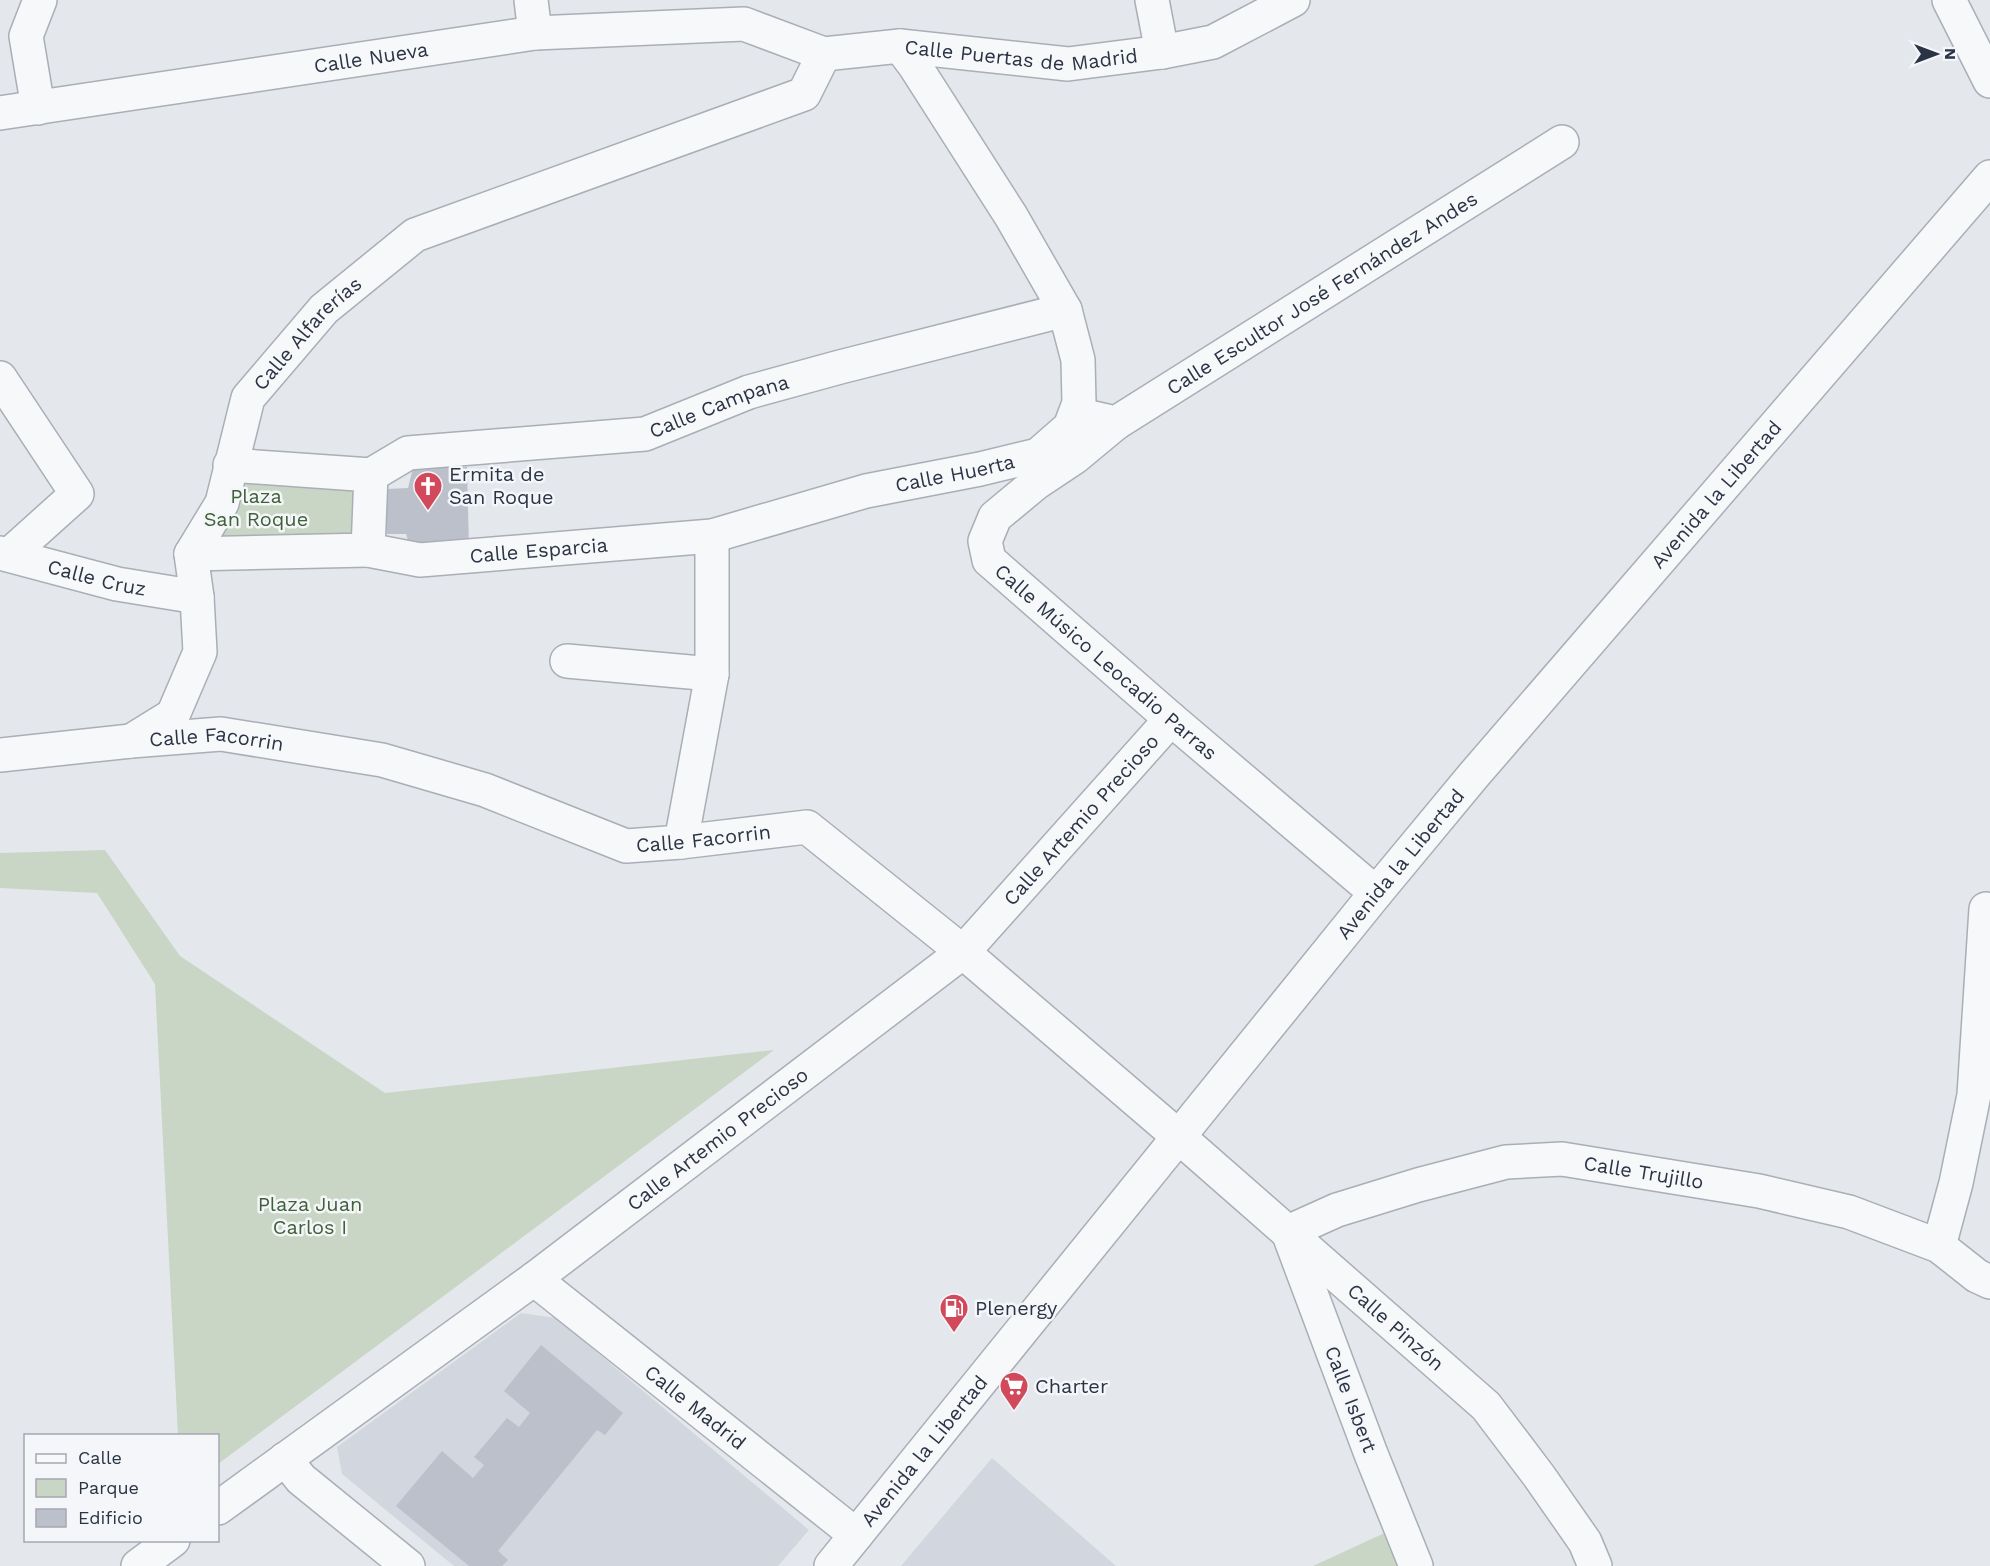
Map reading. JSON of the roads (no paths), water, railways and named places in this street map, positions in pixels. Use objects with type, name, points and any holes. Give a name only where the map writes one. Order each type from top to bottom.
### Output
[{"type":"street","points":[[38,108],[26,36],[40,0]]},
{"type":"street","points":[[531,0],[535,33]]},
{"type":"street","points":[[1152,0],[1162,52]]},
{"type":"street","name":"Calle Puertas de Madrid","points":[[744,24],[824,54],[900,46],[1068,64],[1162,52],[1213,42],[1293,0]]},
{"type":"street","points":[[1949,0],[1990,81]]},
{"type":"street","name":"Calle Nueva","points":[[0,113],[535,33],[744,24]]},
{"type":"street","name":"Calle Huerta","points":[[712,536],[866,490],[980,469],[1038,455],[1070,427],[1080,403],[1078,360],[1065,310],[1011,216],[900,46]]},
{"type":"street","name":"Calle Alfarerías","points":[[191,554],[222,503],[248,398],[324,309],[415,235],[804,94],[824,54]]},
{"type":"street","name":"Calle Escultor José Fernández Andes","points":[[1116,423],[1562,142]]},
{"type":"street","name":"Avenida la Libertad","points":[[831,1566],[1473,776],[1990,177]]},
{"type":"street","name":"Calle Campana","points":[[371,475],[408,453],[645,434],[749,392],[1065,310]]},
{"type":"street","points":[[0,378],[77,494],[5,554]]},
{"type":"street","points":[[1075,413],[1116,423]]},
{"type":"street","name":"Calle Músico Leocadio Parras","points":[[1116,423],[1075,457],[1036,483],[995,516],[985,541],[989,560],[1171,719],[1376,893]]},
{"type":"street","points":[[230,465],[371,475],[368,550]]},
{"type":"street","points":[[681,842],[712,674],[712,536]]},
{"type":"street","name":"Calle Esparcia","points":[[191,554],[368,550],[420,560],[712,536]]},
{"type":"street","name":"Calle Cruz","points":[[5,554],[117,584],[197,597]]},
{"type":"street","points":[[0,755],[131,741],[173,715],[200,652],[197,597],[191,554]]},
{"type":"street","points":[[567,661],[712,674]]},
{"type":"street","name":"Calle Artemio Precioso","points":[[219,1507],[534,1279],[963,952],[1171,719]]},
{"type":"street","name":"Calle Facorrin","points":[[131,741],[221,734],[382,760],[486,790],[626,846],[807,827],[963,952],[1179,1137]]},
{"type":"street","points":[[1939,1246],[1956,1183],[1974,1095],[1986,909]]},
{"type":"street","name":"Calle Pinzón","points":[[1179,1137],[1486,1406],[1539,1476],[1590,1554]]},
{"type":"street","name":"Calle Trujillo","points":[[1288,1232],[1337,1210],[1418,1185],[1506,1162],[1562,1159],[1759,1191],[1849,1212],[1939,1246],[1977,1276],[1990,1282]]},
{"type":"street","name":"Calle Isbert","points":[[1288,1232],[1371,1454],[1416,1566]]},
{"type":"street","name":"Calle Madrid","points":[[534,1279],[856,1535]]},
{"type":"street","points":[[285,1459],[301,1479],[408,1566]]},
{"type":"street","points":[[138,1566],[170,1542]]},
{"type":"place","name":"Ermita de San Roque","points":[[428,512]]},
{"type":"place","name":"Plenergy","points":[[954,1334]]},
{"type":"place","name":"Charter","points":[[1014,1412]]},
{"type":"park label","name":"Plaza San Roque","points":[[256,508]]},
{"type":"park label","name":"Plaza Juan Carlos I","points":[[310,1216]]}]
